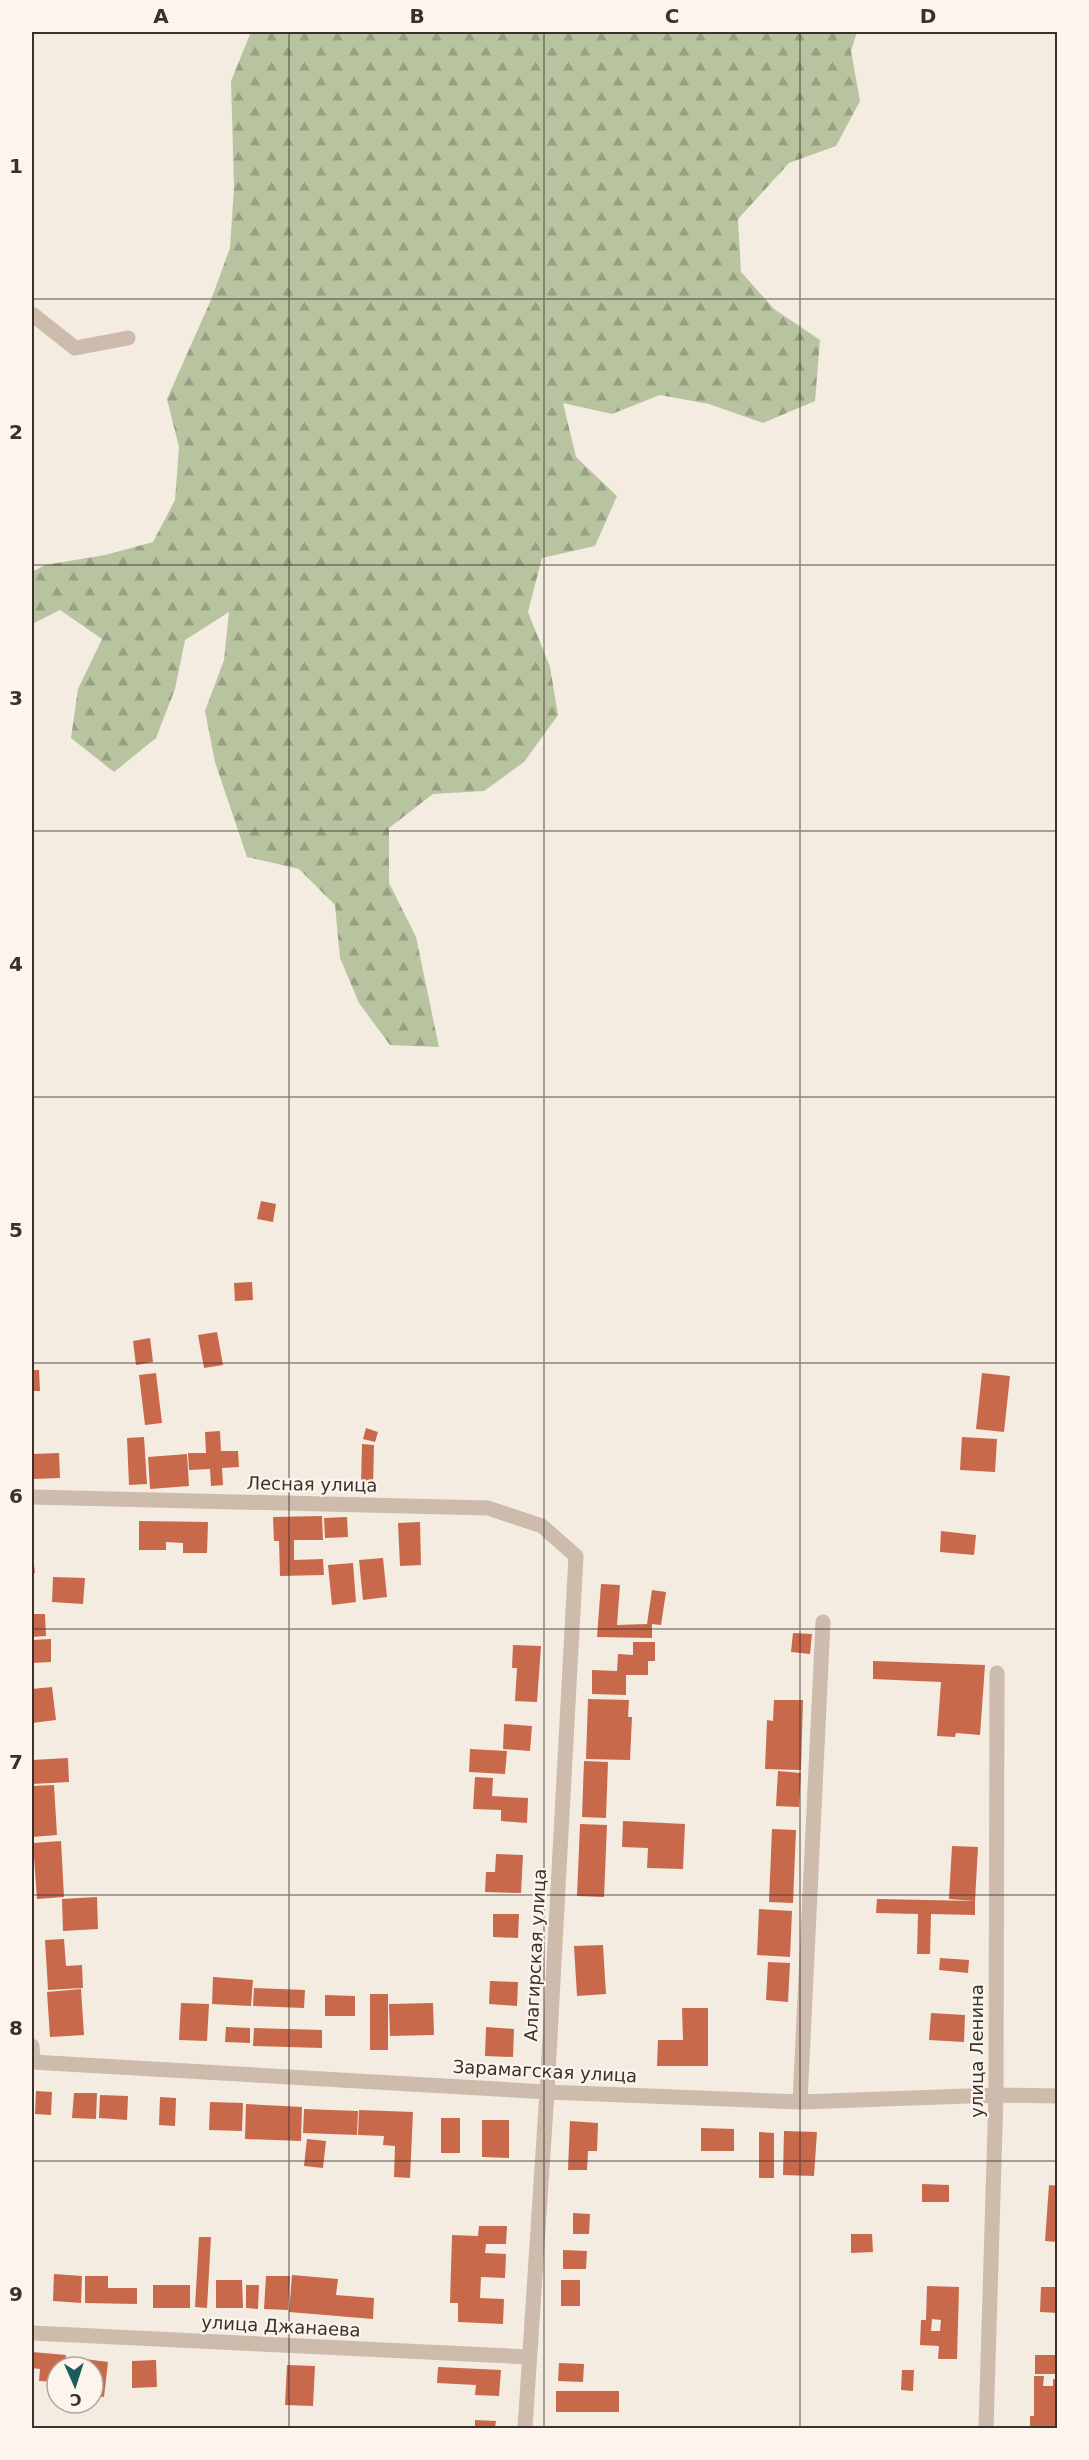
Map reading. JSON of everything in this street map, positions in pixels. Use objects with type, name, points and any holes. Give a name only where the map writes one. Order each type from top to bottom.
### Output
[{"type":"street","points":[[32,314],[75,348],[128,338]]},
{"type":"street","name":"Лесная улица","points":[[32,1497],[488,1508],[542,1526],[576,1556]]},
{"type":"street","name":"Алагирская улица","points":[[525,2428],[547,2092],[576,1556]]},
{"type":"street","points":[[800,2102],[823,1622]]},
{"type":"street","name":"улица Ленина","points":[[986,2428],[996,2095],[997,1673]]},
{"type":"street","name":"Зарамагская улица","points":[[32,2057],[547,2092],[800,2102],[996,2095],[1058,2096]]},
{"type":"street","name":"улица Джанаева","points":[[32,2333],[529,2357]]},
{"type":"green space","points":[[251,32],[857,32],[851,51],[860,101],[836,146],[789,163],[738,219],[741,272],[774,309],[820,340],[815,401],[763,423],[709,404],[660,395],[612,414],[563,403],[576,457],[617,496],[595,546],[542,558],[528,612],[550,667],[558,715],[524,762],[484,791],[433,794],[389,828],[389,883],[416,937],[439,1047],[390,1045],[359,1003],[340,958],[335,905],[299,869],[247,857],[215,762],[205,711],[224,660],[229,612],[185,640],[175,689],[156,738],[114,772],[71,738],[78,689],[102,639],[60,610],[32,624],[32,572],[45,565],[105,555],[153,542],[175,500],[179,447],[167,399],[211,300],[230,248],[234,187],[231,81]]},
{"type":"building","points":[[261,1201],[276,1204],[273,1222],[257,1219]]},
{"type":"building","points":[[252,1282],[253,1300],[235,1301],[234,1283]]},
{"type":"building","points":[[217,1332],[223,1365],[204,1368],[198,1335]]},
{"type":"building","points":[[150,1338],[153,1362],[136,1365],[133,1341]]},
{"type":"building","points":[[32,1370],[39,1370],[40,1391],[32,1391]]},
{"type":"building","points":[[156,1373],[162,1423],[145,1425],[139,1375]]},
{"type":"building","points":[[982,1373],[1010,1376],[1004,1432],[976,1429]]},
{"type":"building","points":[[366,1428],[378,1432],[375,1442],[363,1439]]},
{"type":"building","points":[[220,1431],[221,1451],[238,1451],[239,1467],[222,1468],[223,1485],[211,1486],[210,1469],[189,1470],[188,1453],[206,1453],[205,1432]]},
{"type":"building","points":[[144,1437],[147,1484],[129,1485],[127,1438]]},
{"type":"building","points":[[962,1437],[997,1439],[995,1472],[960,1470]]},
{"type":"building","points":[[362,1444],[374,1445],[373,1485],[361,1485]]},
{"type":"building","points":[[59,1453],[60,1478],[32,1479],[32,1454]]},
{"type":"building","points":[[187,1454],[189,1486],[150,1489],[148,1457]]},
{"type":"building","points":[[322,1516],[323,1540],[294,1540],[294,1560],[323,1559],[324,1575],[280,1576],[279,1541],[274,1541],[273,1517]]},
{"type":"building","points":[[347,1517],[348,1537],[325,1538],[324,1518]]},
{"type":"building","points":[[139,1521],[208,1522],[207,1553],[183,1553],[183,1543],[166,1542],[166,1550],[139,1550]]},
{"type":"building","points":[[420,1522],[421,1565],[400,1566],[398,1523]]},
{"type":"building","points":[[941,1531],[976,1535],[974,1555],[940,1552]]},
{"type":"building","points":[[32,1548],[35,1573],[32,1573]]},
{"type":"building","points":[[383,1558],[387,1597],[363,1600],[359,1560]]},
{"type":"building","points":[[353,1563],[356,1602],[332,1605],[328,1565]]},
{"type":"building","points":[[53,1577],[85,1578],[83,1604],[52,1602]]},
{"type":"building","points":[[601,1584],[620,1585],[617,1625],[647,1624],[652,1590],[666,1592],[661,1625],[652,1624],[652,1638],[597,1637]]},
{"type":"building","points":[[32,1614],[45,1614],[46,1636],[32,1637]]},
{"type":"building","points":[[793,1633],[812,1634],[810,1654],[791,1652]]},
{"type":"building","points":[[51,1639],[51,1662],[32,1663],[32,1640]]},
{"type":"building","points":[[633,1642],[655,1642],[655,1661],[648,1661],[648,1675],[626,1675],[626,1695],[592,1694],[592,1670],[617,1671],[618,1654],[633,1655]]},
{"type":"building","points":[[513,1645],[541,1646],[537,1702],[515,1701],[517,1668],[512,1668]]},
{"type":"building","points":[[873,1661],[985,1665],[980,1735],[956,1733],[955,1737],[937,1736],[941,1682],[873,1679]]},
{"type":"building","points":[[52,1687],[56,1720],[32,1723],[32,1689]]},
{"type":"building","points":[[588,1699],[629,1700],[628,1717],[632,1717],[630,1760],[586,1759]]},
{"type":"building","points":[[774,1700],[803,1700],[801,1770],[765,1769],[767,1720],[773,1721]]},
{"type":"building","points":[[504,1724],[532,1726],[530,1751],[503,1749]]},
{"type":"building","points":[[470,1749],[507,1751],[505,1774],[469,1772]]},
{"type":"building","points":[[68,1758],[69,1782],[32,1784],[32,1760]]},
{"type":"building","points":[[584,1761],[608,1762],[606,1818],[582,1817]]},
{"type":"building","points":[[778,1771],[801,1773],[799,1807],[776,1806]]},
{"type":"building","points":[[475,1777],[493,1778],[492,1796],[528,1798],[527,1823],[501,1821],[501,1810],[473,1809]]},
{"type":"building","points":[[54,1785],[57,1835],[32,1837],[32,1786]]},
{"type":"building","points":[[623,1821],[685,1824],[683,1869],[647,1868],[648,1848],[622,1847]]},
{"type":"building","points":[[580,1824],[607,1825],[604,1897],[577,1896]]},
{"type":"building","points":[[772,1829],[796,1830],[793,1903],[769,1902]]},
{"type":"building","points":[[61,1841],[64,1897],[37,1899],[33,1843]]},
{"type":"building","points":[[952,1846],[978,1847],[975,1901],[949,1899]]},
{"type":"building","points":[[496,1854],[523,1855],[521,1893],[485,1892],[486,1872],[495,1872]]},
{"type":"building","points":[[97,1897],[98,1929],[63,1931],[62,1899]]},
{"type":"building","points":[[877,1899],[975,1901],[975,1915],[931,1914],[930,1954],[917,1954],[918,1914],[876,1913]]},
{"type":"building","points":[[759,1909],[792,1911],[790,1957],[757,1955]]},
{"type":"building","points":[[493,1914],[519,1914],[518,1938],[493,1937]]},
{"type":"building","points":[[64,1939],[66,1966],[82,1965],[83,1988],[48,1990],[45,1940]]},
{"type":"building","points":[[603,1945],[606,1994],[577,1996],[574,1946]]},
{"type":"building","points":[[940,1958],[969,1960],[968,1973],[939,1970]]},
{"type":"building","points":[[768,1962],[790,1963],[788,2002],[766,2000]]},
{"type":"building","points":[[213,1977],[253,1980],[251,2006],[212,2004]]},
{"type":"building","points":[[490,1981],[518,1982],[517,2006],[489,2004]]},
{"type":"building","points":[[254,1988],[305,1990],[304,2008],[253,2006]]},
{"type":"building","points":[[81,1989],[84,2035],[50,2037],[47,1992]]},
{"type":"building","points":[[370,1994],[388,1994],[388,2050],[370,2050]]},
{"type":"building","points":[[325,1995],[355,1996],[355,2016],[325,2016]]},
{"type":"building","points":[[181,2003],[209,2004],[207,2041],[179,2040]]},
{"type":"building","points":[[433,2003],[434,2035],[390,2036],[389,2004]]},
{"type":"building","points":[[682,2008],[708,2008],[708,2066],[657,2066],[658,2040],[683,2040]]},
{"type":"building","points":[[931,2013],[965,2015],[964,2042],[929,2040]]},
{"type":"building","points":[[226,2027],[250,2028],[250,2043],[225,2042]]},
{"type":"building","points":[[486,2027],[514,2029],[513,2057],[485,2056]]},
{"type":"building","points":[[254,2028],[322,2030],[322,2048],[253,2046]]},
{"type":"building","points":[[36,2091],[52,2092],[51,2115],[35,2114]]},
{"type":"building","points":[[74,2093],[97,2093],[96,2119],[72,2118]]},
{"type":"building","points":[[100,2095],[128,2096],[127,2120],[99,2118]]},
{"type":"building","points":[[160,2097],[176,2098],[175,2126],[159,2125]]},
{"type":"building","points":[[210,2102],[243,2103],[242,2131],[209,2130]]},
{"type":"building","points":[[246,2104],[302,2107],[301,2141],[245,2139]]},
{"type":"building","points":[[304,2109],[358,2111],[357,2135],[303,2133]]},
{"type":"building","points":[[359,2110],[413,2112],[410,2178],[394,2177],[395,2146],[383,2145],[384,2136],[358,2135]]},
{"type":"building","points":[[441,2118],[460,2118],[460,2153],[441,2153]]},
{"type":"building","points":[[482,2120],[509,2120],[509,2158],[482,2157]]},
{"type":"building","points":[[570,2121],[598,2123],[597,2151],[588,2151],[587,2170],[568,2170]]},
{"type":"building","points":[[701,2128],[734,2129],[734,2151],[701,2151]]},
{"type":"building","points":[[784,2131],[817,2132],[814,2176],[783,2175]]},
{"type":"building","points":[[759,2132],[774,2133],[774,2178],[759,2178]]},
{"type":"building","points":[[307,2139],[326,2141],[323,2168],[304,2166]]},
{"type":"building","points":[[922,2184],[949,2185],[949,2202],[922,2202]]},
{"type":"building","points":[[1049,2185],[1058,2186],[1058,2242],[1045,2241]]},
{"type":"building","points":[[573,2213],[590,2214],[589,2234],[573,2234]]},
{"type":"building","points":[[479,2226],[507,2226],[506,2244],[486,2244],[485,2253],[506,2254],[505,2278],[481,2277],[480,2298],[504,2299],[503,2324],[458,2322],[458,2303],[450,2303],[452,2235],[478,2236]]},
{"type":"building","points":[[851,2234],[872,2234],[873,2252],[851,2253]]},
{"type":"building","points":[[199,2237],[211,2237],[207,2308],[195,2307]]},
{"type":"building","points":[[563,2250],[587,2251],[586,2269],[563,2269]]},
{"type":"building","points":[[54,2274],[82,2276],[81,2303],[53,2301]]},
{"type":"building","points":[[292,2275],[338,2279],[336,2295],[374,2298],[373,2319],[289,2312]]},
{"type":"building","points":[[85,2276],[108,2276],[108,2288],[137,2288],[137,2304],[85,2303]]},
{"type":"building","points":[[266,2276],[290,2276],[288,2310],[264,2309]]},
{"type":"building","points":[[216,2280],[242,2280],[243,2308],[216,2308]]},
{"type":"building","points":[[561,2280],[580,2280],[580,2306],[561,2306]]},
{"type":"building","points":[[153,2285],[190,2285],[190,2308],[153,2308]]},
{"type":"building","points":[[246,2285],[259,2285],[258,2309],[246,2308]]},
{"type":"building","points":[[927,2286],[959,2287],[957,2359],[938,2359],[939,2346],[920,2345],[921,2320],[926,2320]],"holes":[[[932,2319],[941,2320],[940,2331],[931,2331]]]},
{"type":"building","points":[[1041,2287],[1058,2287],[1058,2313],[1040,2312]]},
{"type":"building","points":[[32,2352],[66,2355],[45,2355],[45,2381],[39,2381],[40,2369],[32,2368]]},
{"type":"building","points":[[1035,2355],[1058,2355],[1058,2374],[1035,2374]]},
{"type":"building","points":[[156,2360],[157,2387],[132,2388],[132,2361]]},
{"type":"building","points":[[105,2362],[108,2362],[105,2388]]},
{"type":"building","points":[[559,2363],[584,2364],[583,2382],[558,2381]]},
{"type":"building","points":[[287,2365],[315,2366],[313,2406],[285,2405]]},
{"type":"building","points":[[438,2367],[501,2370],[499,2396],[475,2395],[476,2385],[437,2383]]},
{"type":"building","points":[[902,2370],[914,2370],[913,2391],[901,2390]]},
{"type":"building","points":[[1034,2376],[1044,2376],[1043,2386],[1053,2386],[1053,2379],[1058,2379],[1056,2428],[1030,2428],[1030,2416],[1034,2416]]},
{"type":"building","points":[[556,2391],[619,2391],[619,2412],[556,2412]]},
{"type":"building","points":[[475,2420],[496,2421],[495,2428],[475,2428]]}]
